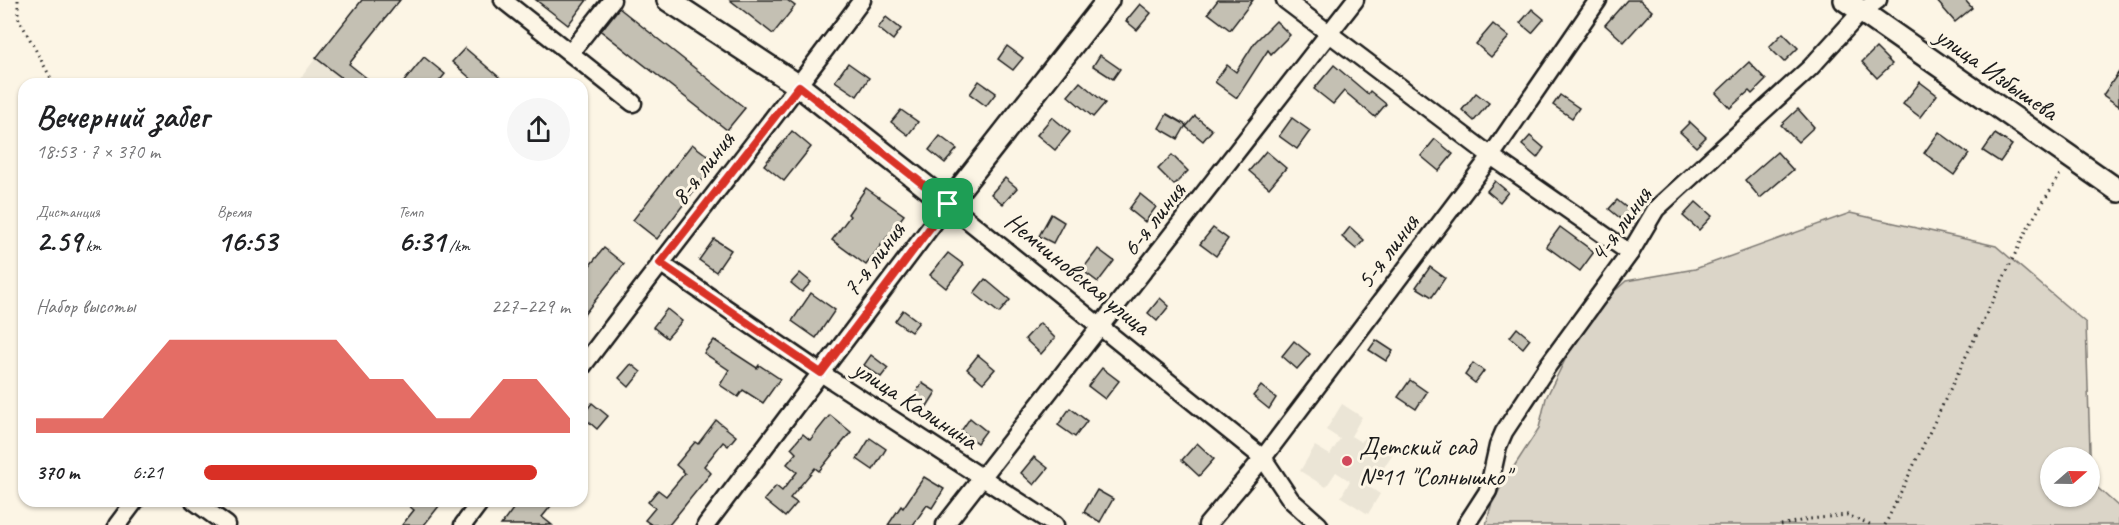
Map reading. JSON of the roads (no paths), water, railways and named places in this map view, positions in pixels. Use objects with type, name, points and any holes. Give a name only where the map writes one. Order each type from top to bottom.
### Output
[{"type":"main road","name":"Немчиновская улица","points":[[668,0],[799,86],[948,204]]},
{"type":"main road","name":"7-я линия","points":[[948,204],[1108,0]]},
{"type":"main road","name":"улица Избышева","points":[[1861,4],[2119,191]]},
{"type":"street","points":[[503,0],[633,103]]},
{"type":"street","points":[[570,53],[612,0]]},
{"type":"street","name":"8-я линия","points":[[588,359],[799,86],[862,0]]},
{"type":"street","points":[[1285,0],[1491,156],[1630,253]]},
{"type":"street","name":"6-я линия","points":[[945,525],[1355,0]]},
{"type":"street","name":"5-я линия","points":[[1207,525],[1263,458],[1491,156],[1598,0]]},
{"type":"street","name":"4-я линия","points":[[1466,525],[1488,491],[1498,446],[1504,432],[1549,364],[1630,253],[1656,209],[1810,68],[1861,4]]},
{"type":"street","name":"Немчиновская улица","points":[[948,204],[1263,458],[1291,500],[1319,525]]},
{"type":"street","name":"7-я линия","points":[[706,525],[948,204]]},
{"type":"street","name":"улица Калинина","points":[[660,263],[821,373],[1055,525]]},
{"type":"street","points":[[117,525],[130,507]]},
{"type":"street","points":[[202,507],[227,525]]},
{"type":"street","points":[[463,525],[476,507]]},
{"type":"place","name":"Детский сад №11 \"Солнышко\"","points":[[1347,461]]}]
